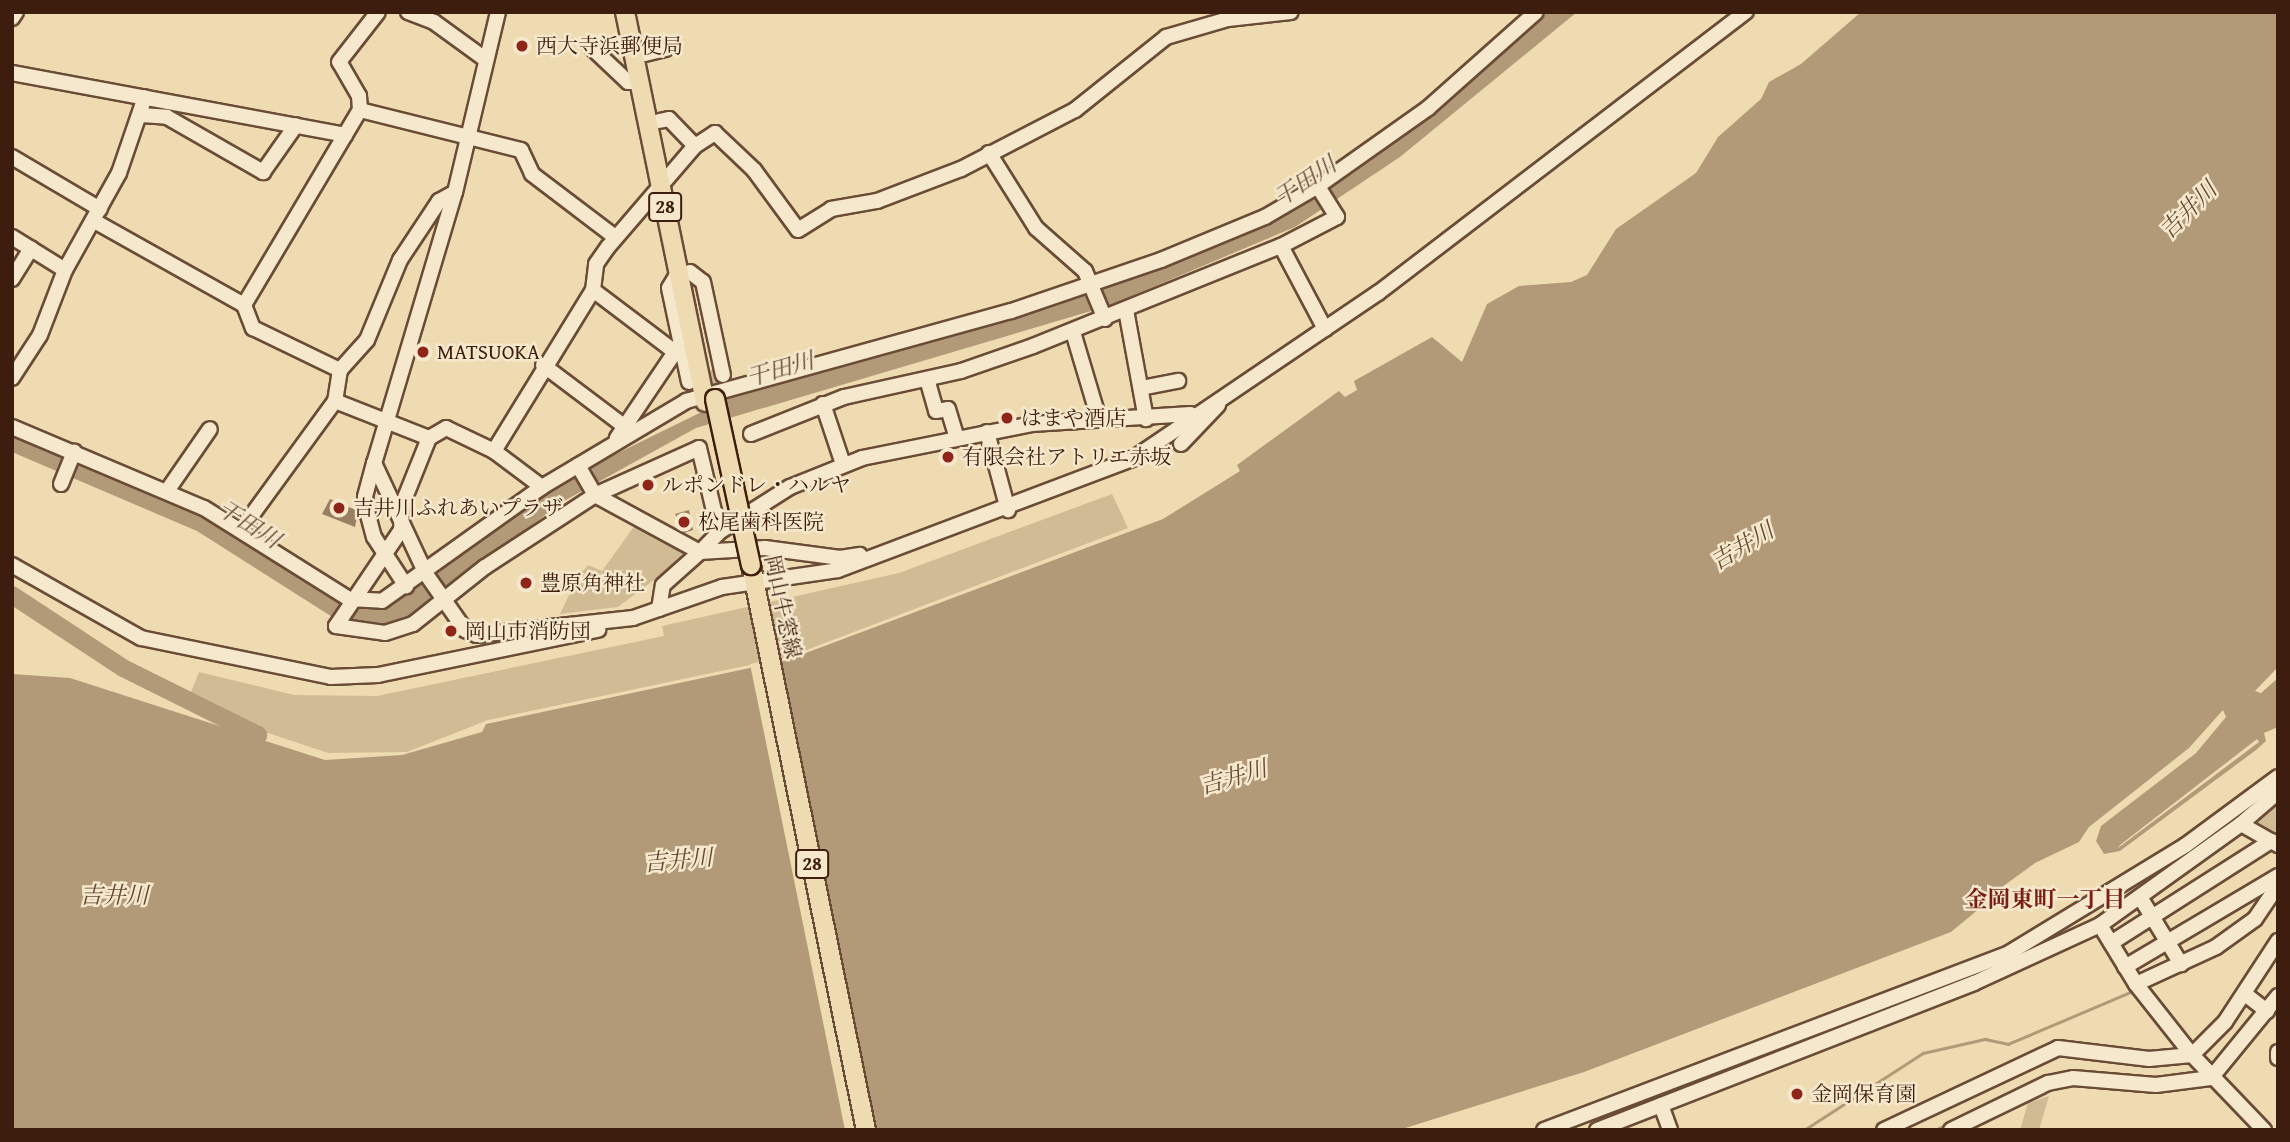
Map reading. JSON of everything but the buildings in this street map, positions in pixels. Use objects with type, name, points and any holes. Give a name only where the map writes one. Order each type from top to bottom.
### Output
[{"type":"main road","name":"岡山牛窓線","points":[[625,12],[639,82],[665,181],[866,1130]]},
{"type":"main road","name":"岡山牛窓線","points":[[636,12],[659,121],[665,181]]},
{"type":"main road","name":"岡山牛窓線","points":[[748,582],[855,1130]]},
{"type":"street","points":[[12,18],[16,12]]},
{"type":"street","points":[[244,305],[360,110],[359,96],[339,62],[378,12]]},
{"type":"street","points":[[408,12],[434,22],[485,59]]},
{"type":"street","points":[[494,451],[543,365],[593,290],[596,264],[615,237],[695,146],[715,133],[767,186],[798,230],[831,209],[877,201],[989,153],[1075,110],[1166,37],[1228,19],[1291,12]]},
{"type":"street","points":[[12,427],[167,491],[242,530],[349,601],[382,601],[427,576],[542,486],[614,443],[709,397],[1093,286],[1228,234],[1319,187],[1428,108],[1536,12]]},
{"type":"street","points":[[12,565],[141,638],[331,677],[429,666],[633,618],[748,582],[838,570],[881,551],[1008,510],[1134,458],[1196,413],[1325,329],[1746,12]]},
{"type":"street","points":[[407,586],[382,550],[365,497],[455,192],[496,13]]},
{"type":"street","points":[[593,49],[628,82],[639,82]]},
{"type":"street","points":[[645,54],[665,49]]},
{"type":"street","points":[[12,73],[345,135]]},
{"type":"street","points":[[12,378],[55,305],[65,270],[98,216],[141,115],[145,97]]},
{"type":"street","points":[[360,110],[467,134],[521,150],[532,174],[615,237]]},
{"type":"street","points":[[141,115],[167,117],[260,172],[268,169],[296,125]]},
{"type":"street","points":[[659,121],[668,119],[695,146]]},
{"type":"street","points":[[989,153],[1036,228],[1093,286],[1104,317]]},
{"type":"street","points":[[12,157],[98,216],[244,305],[253,328],[340,370]]},
{"type":"street","points":[[751,434],[823,404],[927,379],[1073,332],[1281,246],[1337,217],[1319,187]]},
{"type":"street","points":[[242,530],[335,401],[340,370],[367,340],[400,260],[439,201],[455,192]]},
{"type":"street","points":[[12,237],[65,270]]},
{"type":"street","points":[[1281,246],[1325,329]]},
{"type":"street","points":[[12,279],[31,249]]},
{"type":"street","points":[[689,382],[678,350],[669,288],[684,272],[703,282],[723,375]]},
{"type":"street","points":[[593,290],[678,350]]},
{"type":"street","points":[[1126,310],[1146,419]]},
{"type":"street","points":[[1073,332],[1100,419]]},
{"type":"street","points":[[614,443],[678,350]]},
{"type":"street","points":[[543,365],[625,426]]},
{"type":"street","points":[[927,379],[936,411],[948,409],[957,438]]},
{"type":"street","points":[[1141,388],[1178,381]]},
{"type":"street","points":[[1181,443],[1229,394]]},
{"type":"street","points":[[335,401],[429,438]]},
{"type":"street","points":[[823,404],[843,464]]},
{"type":"street","points":[[659,609],[663,585],[719,532],[790,487],[843,464],[987,432],[1100,419],[1146,419],[1196,413]]},
{"type":"street","points":[[542,486],[494,451],[446,428],[429,438],[402,505],[401,530],[382,550],[338,623],[368,633],[398,630],[442,596],[594,493],[699,448],[719,532]]},
{"type":"street","points":[[167,491],[210,429]]},
{"type":"street","points":[[987,432],[1008,510]]},
{"type":"street","points":[[62,482],[73,454]]},
{"type":"street","points":[[374,463],[401,530],[427,576],[465,630],[477,635],[633,618]]},
{"type":"street","points":[[579,466],[594,493],[700,552],[765,548],[839,558],[881,551]]},
{"type":"street","points":[[2020,964],[2278,777]]},
{"type":"street","points":[[1597,1130],[2020,964],[2100,925],[2241,824],[2278,792]]},
{"type":"street","points":[[2111,943],[2275,843],[2241,824]]},
{"type":"street","points":[[1544,1130],[2010,953],[2200,854]]},
{"type":"street","points":[[2125,967],[2278,876]]},
{"type":"street","points":[[2136,984],[2182,964],[2255,919],[2278,885]]},
{"type":"street","points":[[2140,897],[2182,964]]},
{"type":"street","points":[[2100,925],[2136,984],[2192,1055],[2211,1078],[2264,1130]]},
{"type":"street","points":[[1884,1130],[2058,1048],[2149,1059],[2192,1055],[2245,994],[2278,941]]},
{"type":"street","points":[[2245,994],[2264,1008]]},
{"type":"street","points":[[1958,1129],[2048,1083],[2073,1077],[2156,1085],[2211,1078],[2264,1008],[2278,996]]},
{"type":"street","points":[[2278,1052],[2278,1058]]},
{"type":"street","points":[[1661,1105],[1670,1130]]},
{"type":"shaded area","points":[[1112,494],[1128,528],[788,657],[488,720],[407,752],[328,753],[265,732],[191,692],[199,672],[294,695],[377,696],[664,636],[662,626],[899,573]]},
{"type":"shaded area","points":[[638,521],[691,552],[618,607],[560,614],[577,578],[588,565],[602,571]]},
{"type":"shaded area","points":[[2278,798],[2278,841],[2247,825]]},
{"type":"shaded area","points":[[2049,1096],[2039,1130],[2020,1130],[2028,1103]]},
{"type":"water","points":[[1548,12],[1577,12],[1400,157],[1295,227],[1108,306],[696,428],[564,501],[407,619],[379,627],[345,625],[197,531],[12,452],[12,429],[201,511],[351,604],[385,604],[577,473],[728,399],[1088,291],[1276,217],[1371,157]]},
{"type":"water","name":"吉井川","points":[[1861,12],[2278,12],[2278,667],[2255,691],[2261,693],[2278,678],[2278,727],[2264,733],[2266,741],[2256,750],[2120,851],[2104,854],[2096,841],[2101,826],[2196,753],[2226,717],[2223,710],[2189,748],[2089,827],[2079,842],[2035,863],[1998,890],[2003,899],[1991,899],[1951,932],[1584,1072],[1399,1130],[12,1130],[12,674],[70,678],[325,760],[402,755],[482,732],[486,724],[787,660],[1163,519],[1240,471],[1237,465],[1339,391],[1345,397],[1357,390],[1354,381],[1432,337],[1462,362],[1487,304],[1519,286],[1571,282],[1587,275],[1616,229],[1696,173],[1718,137],[1761,99],[1769,82],[1801,64]],"holes":[[[2257,739],[2259,742],[2118,848]]]},
{"type":"pier","points":[[778,658],[875,1130],[845,1130],[750,664]]},
{"type":"waterway","points":[[12,595],[123,668],[258,735],[253,740]]},
{"type":"waterway","points":[[1804,1130],[1923,1053],[1985,1039],[2008,1044],[2133,991]]},
{"type":"waterway","points":[[1935,1130],[1948,1124]]},
{"type":"tunnel","points":[[690,382],[723,375]]},
{"type":"place","name":"西大寺浜郵便局","points":[[522,46]]},
{"type":"place","name":"MATSUOKA","points":[[423,352]]},
{"type":"place","name":"はまや酒店","points":[[1007,418]]},
{"type":"place","name":"有限会社アトリエ赤坂","points":[[948,457]]},
{"type":"place","name":"ルポンドレ・ハルヤ","points":[[648,485]]},
{"type":"place","name":"吉井川ふれあいプラザ","points":[[339,508]]},
{"type":"place","name":"松尾歯科医院","points":[[684,522]]},
{"type":"place","name":"豊原角神社","points":[[526,583]]},
{"type":"place","name":"岡山市消防団","points":[[451,631]]},
{"type":"place","name":"金岡保育園","points":[[1797,1094]]},
{"type":"district","name":"金岡東町一丁目","points":[[2045,899]]},
{"type":"water label","name":"干田川","points":[[1305,181]]},
{"type":"water label","name":"干田川","points":[[780,369]]},
{"type":"water label","name":"干田川","points":[[249,524]]}]
